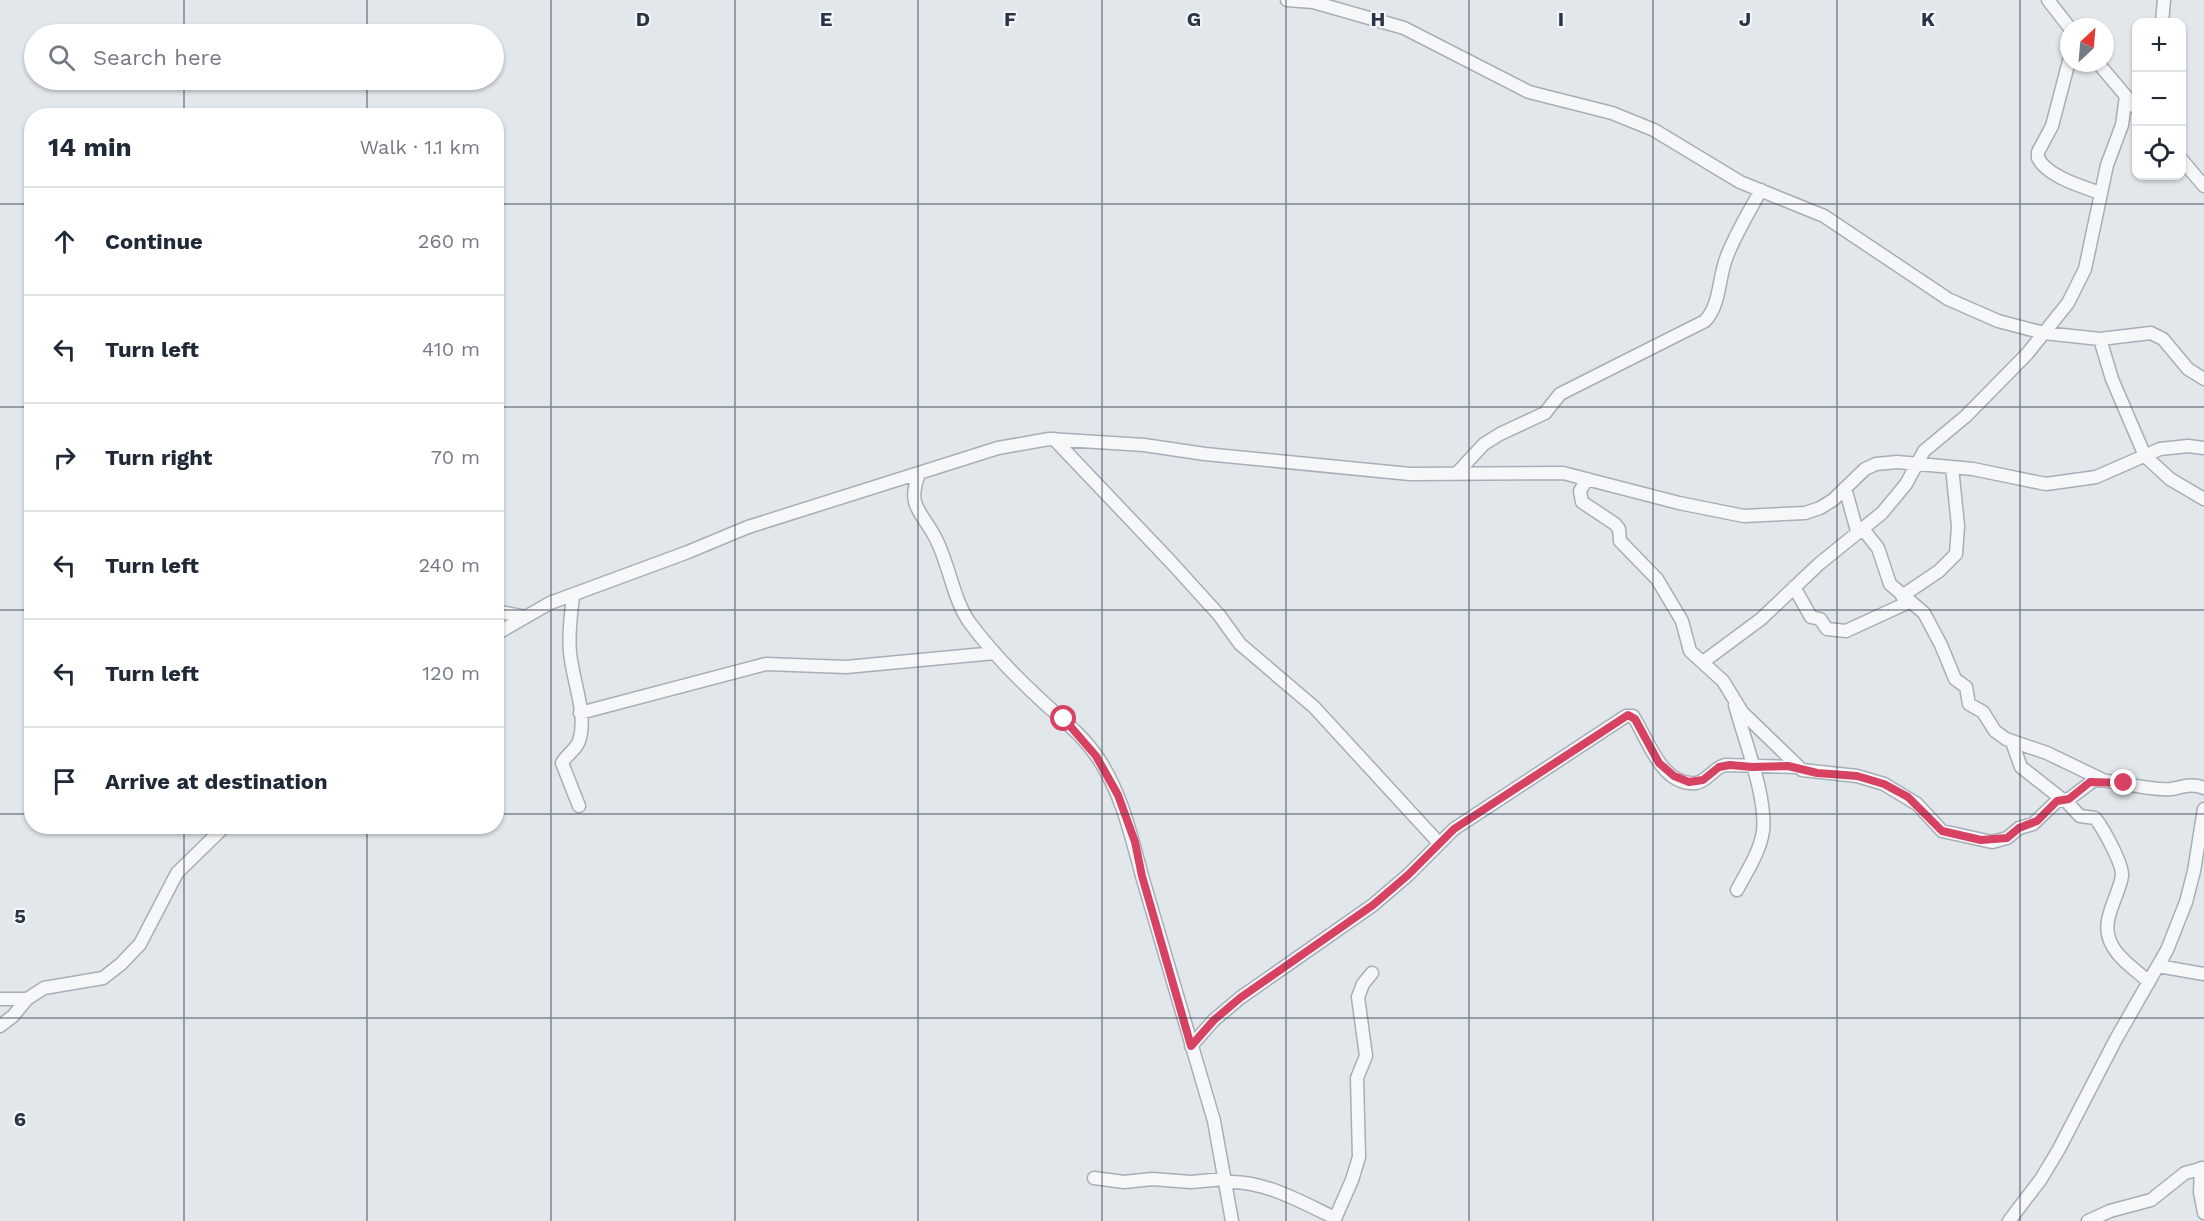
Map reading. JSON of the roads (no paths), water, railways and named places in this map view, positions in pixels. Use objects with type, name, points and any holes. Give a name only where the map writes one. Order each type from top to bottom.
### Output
[{"type":"street","points":[[1287,0],[1329,6],[1421,34],[1529,92],[1605,111],[1654,129],[1730,176],[1800,205],[1837,224],[1948,299],[1998,321],[2044,333],[2100,339],[2151,333],[2163,339],[2193,373],[2204,380]]},
{"type":"street","points":[[2048,0],[2062,18]]},
{"type":"street","points":[[2162,18],[2164,0]]},
{"type":"street","points":[[2066,72],[2052,126],[2038,152],[2038,158],[2050,170],[2065,179],[2100,192]]},
{"type":"street","points":[[2107,72],[2132,99]]},
{"type":"street","points":[[1703,662],[1761,619],[1794,587],[1892,502],[1906,484],[1924,451],[1981,401],[2044,333],[2076,289],[2085,268],[2100,192],[2132,102]]},
{"type":"street","points":[[2186,166],[2204,186]]},
{"type":"street","points":[[1456,474],[1484,444],[1545,413],[1560,394],[1705,321],[1715,307],[1719,276],[1730,249],[1761,190]]},
{"type":"street","points":[[2100,339],[2112,379],[2145,456],[2170,478],[2204,499]]},
{"type":"street","points":[[1054,439],[1219,615],[1240,644],[1314,707],[1438,843]]},
{"type":"street","points":[[504,629],[550,603],[748,527],[998,448],[1054,439],[1144,445],[1205,454],[1410,474],[1532,471],[1563,473],[1679,503],[1744,516],[1805,513],[1833,500],[1865,469],[1876,464],[1952,467],[2007,474],[2046,484],[2096,477],[2172,447],[2204,448]]},
{"type":"street","points":[[1794,587],[1811,617],[1820,619],[1827,629],[1837,632],[1846,632],[1906,599],[1956,554],[1958,526],[1952,467]]},
{"type":"street","points":[[919,474],[912,490],[913,499],[936,540],[968,620],[1039,698],[1076,729],[1110,778],[1135,842],[1142,876],[1214,1121],[1232,1221]]},
{"type":"street","points":[[1587,479],[1580,491],[1582,502],[1615,524],[1620,541],[1626,549],[1657,579],[1685,627],[1690,651],[1723,681],[1742,712],[1797,766],[1810,772],[1857,776],[1884,784],[1917,804],[1942,831],[1981,840],[2007,838],[2019,828],[2037,821],[2057,801],[2064,800],[2090,782],[2103,780]]},
{"type":"street","points":[[1845,488],[1860,530],[1878,548],[1890,584],[1920,609],[1955,679],[1966,687],[1969,704],[1983,712],[1995,731],[2012,742],[2047,753],[2103,780],[2150,788],[2172,789],[2190,785],[2204,788]]},
{"type":"street","points":[[573,596],[570,651],[580,712],[579,742],[562,763],[579,806]]},
{"type":"street","points":[[504,613],[526,617]]},
{"type":"street","points":[[580,712],[766,664],[846,667],[996,653]]},
{"type":"street","points":[[1734,699],[1763,812],[1759,846],[1737,890]]},
{"type":"street","points":[[1191,1046],[1214,1020],[1240,998],[1373,905],[1408,875],[1438,843],[1578,746],[1628,715],[1635,719],[1659,763],[1683,780],[1697,783],[1725,765],[1797,766]]},
{"type":"street","points":[[2012,742],[2021,767],[2064,800],[2080,816],[2095,818],[2116,855],[2122,875],[2108,925],[2109,939],[2120,955],[2150,982]]},
{"type":"street","points":[[2009,1221],[2041,1179],[2060,1149],[2116,1038],[2158,966],[2186,902],[2201,840],[2204,809]]},
{"type":"street","points":[[0,1026],[13,1016],[27,999],[44,988],[92,981],[111,973],[140,944],[177,873],[217,834]]},
{"type":"street","points":[[2158,966],[2204,974]]},
{"type":"street","points":[[1094,1178],[1124,1182],[1164,1179],[1247,1183],[1263,1187],[1335,1220],[1359,1157],[1357,1078],[1366,1056],[1358,998],[1363,984],[1372,973]]},
{"type":"street","points":[[0,999],[27,999]]},
{"type":"street","points":[[2088,1221],[2110,1211],[2151,1200],[2175,1179],[2203,1168],[2200,1192],[2204,1213]]}]
